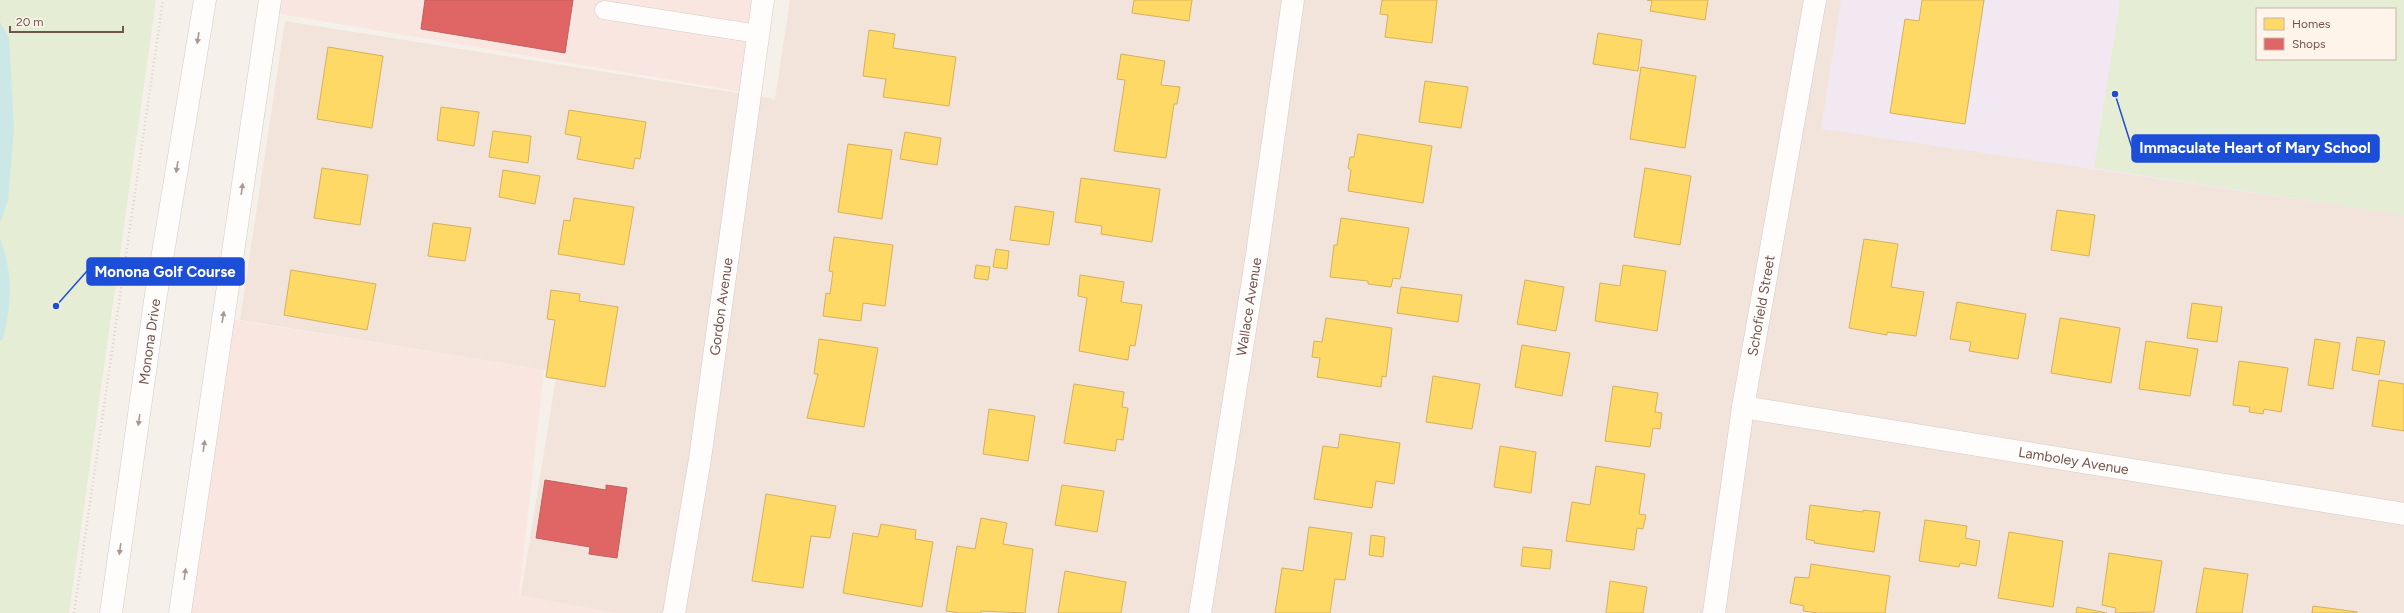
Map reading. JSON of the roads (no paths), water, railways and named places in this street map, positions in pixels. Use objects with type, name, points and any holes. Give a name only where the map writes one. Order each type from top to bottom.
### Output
[{"type":"street","name":"Monona Drive","points":[[111,613],[155,301],[205,0]]},
{"type":"street","points":[[180,613],[270,0]]},
{"type":"street","name":"Gordon Avenue","points":[[674,613],[700,459],[763,0]]},
{"type":"street","name":"Wallace Avenue","points":[[1200,613],[1257,254],[1293,0]]},
{"type":"street","name":"Schofield Street","points":[[1714,613],[1743,407],[1815,0]]},
{"type":"street","name":"Lamboley Avenue","points":[[1743,407],[2404,514]]},
{"type":"lane","points":[[604,10],[758,34]]},
{"type":"water","points":[[0,22],[9,38],[14,129],[8,200],[0,223]]},
{"type":"water","points":[[0,238],[7,264],[10,288],[6,325],[3,339],[0,341]]},
{"type":"place","name":"Immaculate Heart of Mary School","points":[[2115,94]]},
{"type":"place","name":"Monona Golf Course","points":[[56,306]]}]
